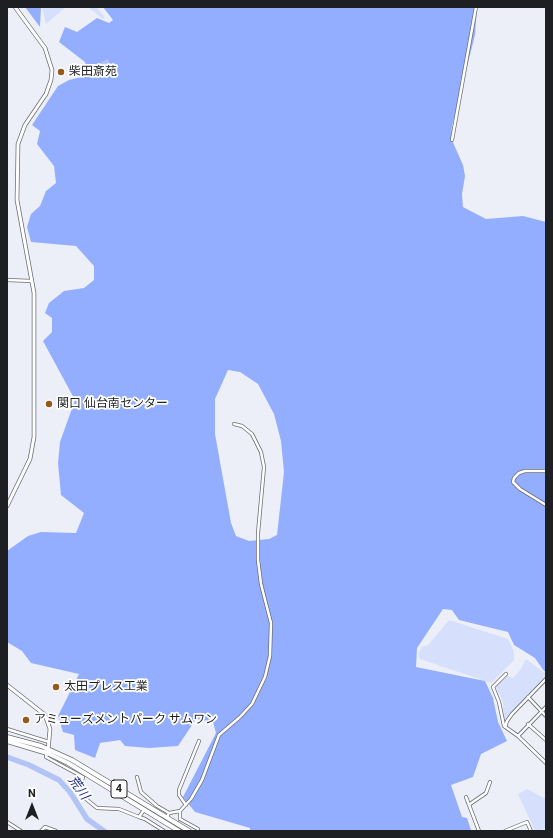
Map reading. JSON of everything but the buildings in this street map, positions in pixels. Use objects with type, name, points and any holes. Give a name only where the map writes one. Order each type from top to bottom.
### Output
[{"type":"highway","name":"4","points":[[7,737],[48,751],[92,771],[166,819],[189,831]]},
{"type":"highway","name":"4","points":[[7,741],[48,751],[179,831]]},
{"type":"street","points":[[7,506],[28,463],[33,444],[35,368],[32,281],[17,200],[18,144],[25,125],[46,94],[51,80],[52,70],[45,48],[15,7]]},
{"type":"street","points":[[452,140],[476,7]]},
{"type":"street","points":[[7,280],[32,281]]},
{"type":"street","points":[[137,777],[142,792],[157,806],[169,813],[180,811],[186,805],[202,780],[219,735],[240,717],[256,697],[265,677],[270,656],[271,623],[261,584],[258,560],[258,533],[264,466],[258,444],[252,434],[242,426],[234,424]]},
{"type":"street","points":[[546,471],[522,472],[516,475],[513,482],[520,489],[546,504]]},
{"type":"street","points":[[506,674],[493,687],[499,702],[501,717],[506,728],[518,736],[546,763]]},
{"type":"street","points":[[506,728],[508,719],[546,679]]},
{"type":"street","points":[[7,685],[45,715],[50,729],[50,742],[46,757],[83,777],[80,787],[90,804],[97,808],[120,809],[145,819],[164,831]]},
{"type":"street","points":[[528,697],[546,716]]},
{"type":"street","points":[[518,736],[546,707]]},
{"type":"street","points":[[528,724],[546,740]]},
{"type":"street","points":[[7,729],[50,742]]},
{"type":"street","points":[[186,805],[179,795],[179,790],[199,741]]},
{"type":"street","points":[[470,804],[486,793],[490,782]]},
{"type":"street","points":[[466,797],[470,804],[479,831]]},
{"type":"street","points":[[139,817],[144,810]]},
{"type":"street","points":[[180,811],[180,820],[198,829]]},
{"type":"street","points":[[166,819],[169,813]]},
{"type":"street","points":[[7,822],[21,831]]},
{"type":"street","points":[[505,831],[527,822],[531,831]]},
{"type":"street","points":[[41,831],[46,827],[56,831]]},
{"type":"shaded area","points":[[25,7],[41,7],[40,27]]},
{"type":"shaded area","points":[[42,7],[66,7],[46,24]]},
{"type":"shaded area","points":[[88,7],[96,7],[104,16],[103,19]]},
{"type":"shaded area","points":[[103,7],[477,7],[475,35],[452,126],[451,138],[463,165],[465,176],[462,194],[463,207],[486,219],[523,216],[546,222],[546,671],[544,671],[535,658],[514,645],[508,632],[459,620],[452,610],[443,609],[417,648],[416,667],[485,681],[493,698],[498,722],[507,741],[481,754],[473,777],[451,785],[462,817],[467,818],[471,830],[469,831],[250,831],[250,828],[195,812],[183,797],[216,733],[213,722],[196,719],[178,746],[149,748],[125,746],[120,740],[100,743],[95,758],[75,750],[74,735],[63,732],[58,716],[79,674],[31,663],[22,651],[7,642],[7,551],[28,536],[41,532],[76,533],[84,513],[61,495],[58,463],[60,442],[75,400],[43,341],[52,332],[52,318],[45,313],[49,303],[64,291],[84,288],[94,280],[94,266],[76,246],[31,242],[27,227],[31,214],[40,206],[46,191],[56,183],[54,166],[37,144],[40,131],[32,125],[58,86],[69,80],[89,75],[85,62],[59,42],[65,27],[77,32],[97,18],[109,23],[113,20]],"holes":[[[228,370],[240,372],[258,384],[274,414],[281,441],[284,472],[277,535],[269,539],[249,541],[236,536],[231,523],[215,434],[215,399]]]},
{"type":"shaded area","points":[[108,59],[111,68],[106,70],[101,77],[96,78],[93,74],[92,64],[98,64]]},
{"type":"shaded area","points":[[449,620],[508,639],[514,651],[514,660],[491,683],[420,659],[418,654],[422,647],[428,645]]},
{"type":"shaded area","points":[[526,659],[546,674],[546,676],[504,721],[503,702],[496,687],[507,676],[513,678],[521,669]]},
{"type":"shaded area","points":[[527,789],[546,799],[546,828],[540,831],[535,831],[518,794]]},
{"type":"waterway","name":"荒川","points":[[7,757],[29,765],[59,780],[70,792],[87,819],[104,831]]},
{"type":"tunnel","points":[[173,831],[180,819]]},
{"type":"place","name":"柴田斎苑","points":[[61,72]]},
{"type":"place","name":"関口 仙台南センター","points":[[49,404]]},
{"type":"place","name":"太田プレス工業","points":[[56,687]]},
{"type":"place","name":"アミューズメントパーク サムワン","points":[[26,720]]}]
